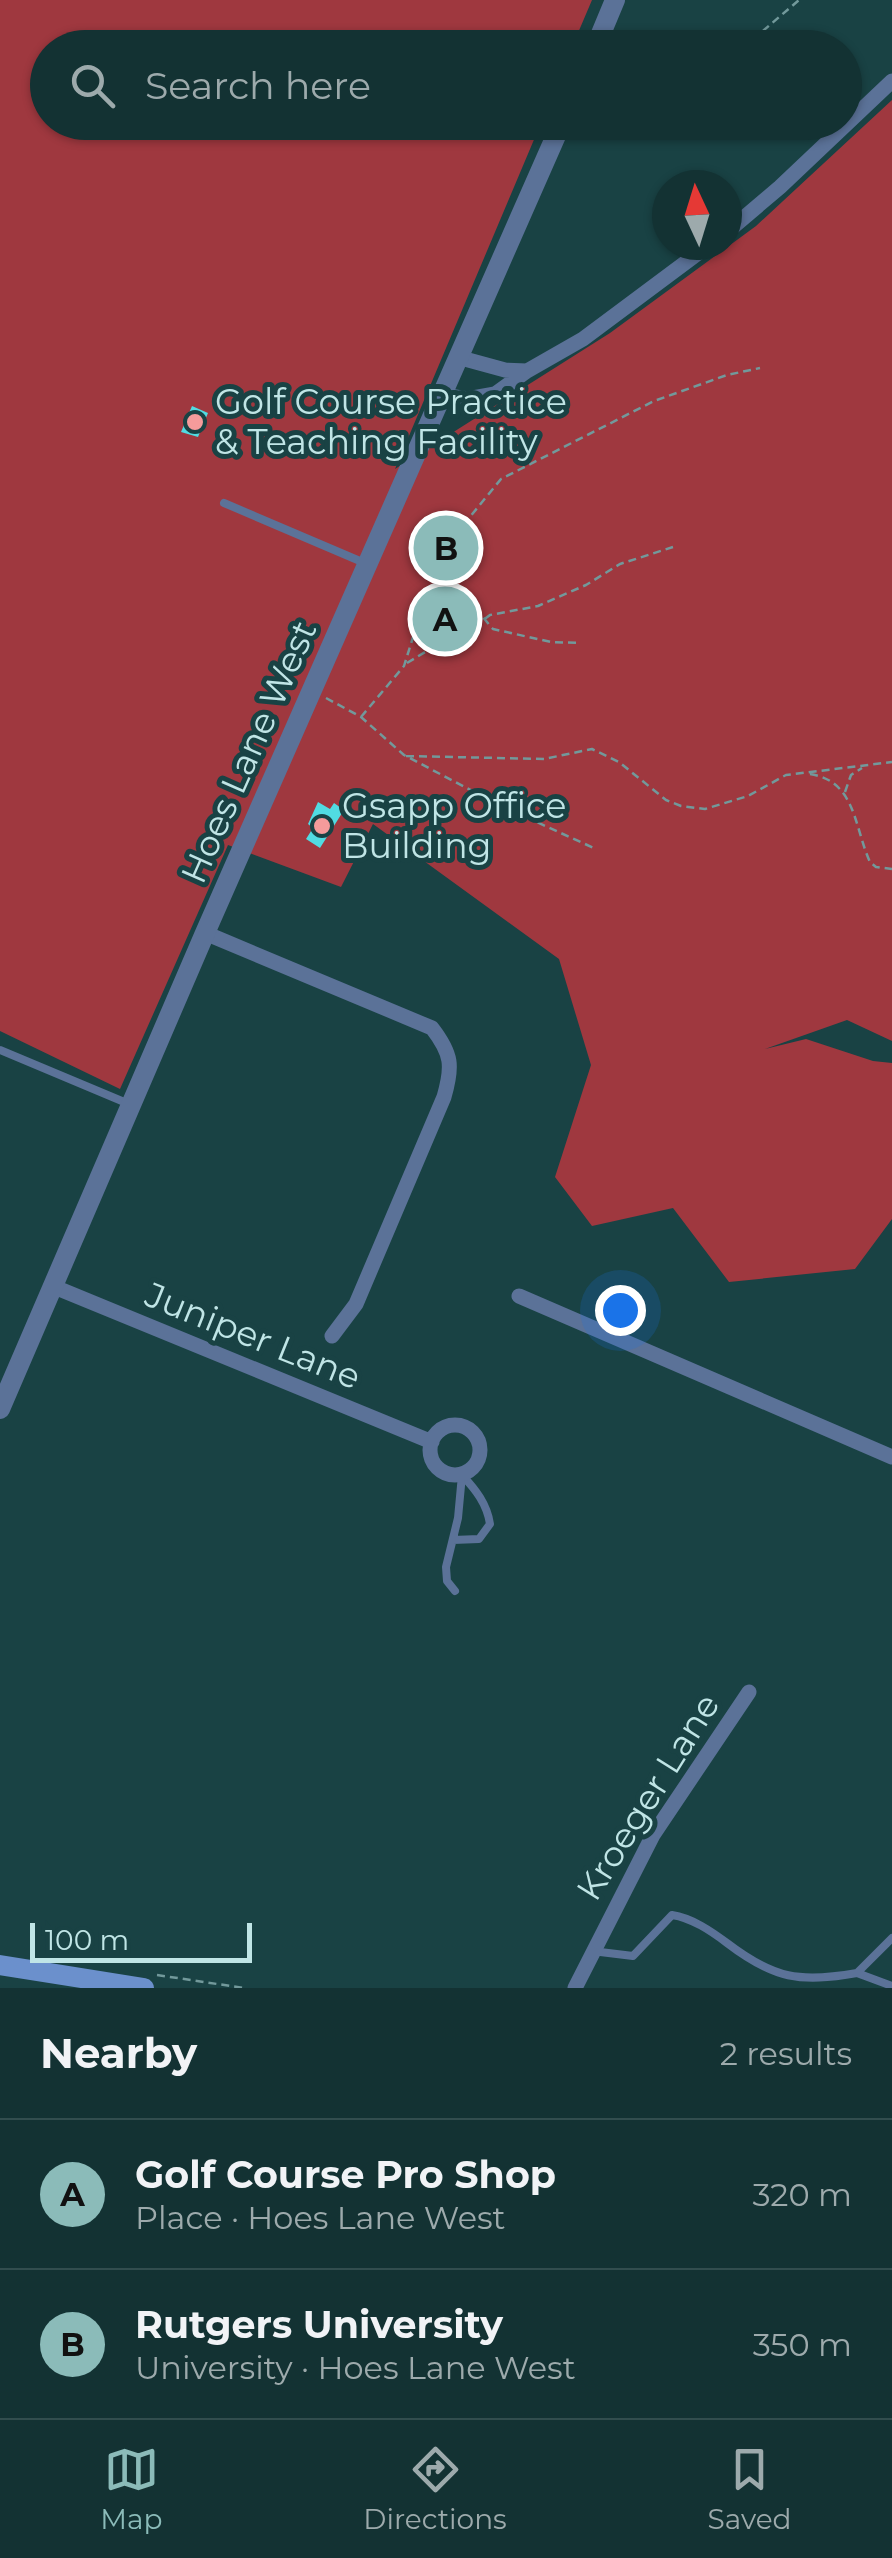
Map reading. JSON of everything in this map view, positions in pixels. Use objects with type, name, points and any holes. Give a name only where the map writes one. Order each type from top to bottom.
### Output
[{"type":"main road","points":[[0,1965],[147,1981]]},
{"type":"street","points":[[602,30],[615,0]]},
{"type":"street","points":[[862,109],[892,81]]},
{"type":"street","name":"Hoes Lane West","points":[[0,1409],[5,1383],[52,1286],[554,140]]},
{"type":"street","points":[[742,219],[830,140]]},
{"type":"street","points":[[444,395],[468,399],[496,394],[689,260]]},
{"type":"street","points":[[461,358],[504,370],[527,371]]},
{"type":"street","points":[[205,933],[432,1028],[445,1045],[452,1070],[444,1097],[356,1304],[332,1336]]},
{"type":"street","name":"Juniper Lane","points":[[52,1286],[432,1442]]},
{"type":"street","points":[[519,1296],[892,1457]]},
{"type":"street","points":[[459,1425],[473,1432],[481,1448],[474,1468],[462,1475],[439,1471],[430,1455],[432,1442],[448,1426],[459,1425]]},
{"type":"street","name":"Kroeger Lane","points":[[574,1988],[653,1834],[749,1692]]},
{"type":"lane","points":[[224,503],[367,564]]},
{"type":"lane","points":[[0,1050],[130,1104]]},
{"type":"lane","points":[[454,1540],[479,1539],[490,1524],[488,1510],[478,1492],[462,1475]]},
{"type":"lane","points":[[456,1591],[447,1581],[446,1567],[454,1540],[462,1475]]},
{"type":"lane","points":[[592,1951],[633,1956],[672,1915],[711,1931],[749,1960],[777,1974],[816,1980],[858,1973],[892,1986]]},
{"type":"lane","points":[[858,1973],[892,1938]]},
{"type":"path","points":[[764,30],[799,0]]},
{"type":"path","points":[[404,666],[436,574],[458,529],[501,479],[654,401],[727,374],[760,368]]},
{"type":"path","points":[[361,717],[404,666],[430,650],[454,642],[483,618],[565,596],[620,564],[672,548]]},
{"type":"path","points":[[436,574],[455,584],[493,629],[502,634],[580,643]]},
{"type":"path","points":[[312,690],[361,717],[406,756],[497,804],[596,849]]},
{"type":"path","points":[[406,756],[552,759],[592,749],[619,762],[666,800],[705,809],[748,796],[786,775],[892,762]]},
{"type":"path","points":[[845,794],[851,775],[866,766]]},
{"type":"path","points":[[804,772],[835,782],[845,794],[870,862],[876,867],[892,868]]},
{"type":"path","points":[[147,1981],[244,1988]]},
{"type":"shaded area","points":[[0,0],[592,0],[579,30],[30,30],[30,140],[534,140],[395,469],[610,333],[710,260],[742,260],[742,236],[849,140],[862,140],[862,128],[892,100],[892,1041],[847,1020],[765,1049],[806,1039],[873,1061],[892,1063],[892,1219],[855,1269],[729,1282],[673,1208],[592,1226],[555,1177],[591,1065],[559,959],[373,824],[341,887],[228,845],[120,1089],[0,1031]]},
{"type":"building","name":"Golf Course Practice & Teaching Facility","points":[[192,406],[208,413],[198,437],[181,432]]},
{"type":"building","points":[[439,592],[470,607],[455,640],[443,634],[440,641],[420,632]]},
{"type":"building","name":"Gsapp Office Building","points":[[318,802],[330,809],[334,803],[344,810],[320,848],[306,839],[313,828],[308,824]]},
{"type":"place","name":"Golf Course Practice & Teaching Facility","points":[[195,422]]},
{"type":"place","name":"Rutgers University","points":[[446,548]]},
{"type":"place","name":"Golf Course Pro Shop","points":[[445,619]]},
{"type":"place","name":"Gsapp Office Building","points":[[322,826]]}]
